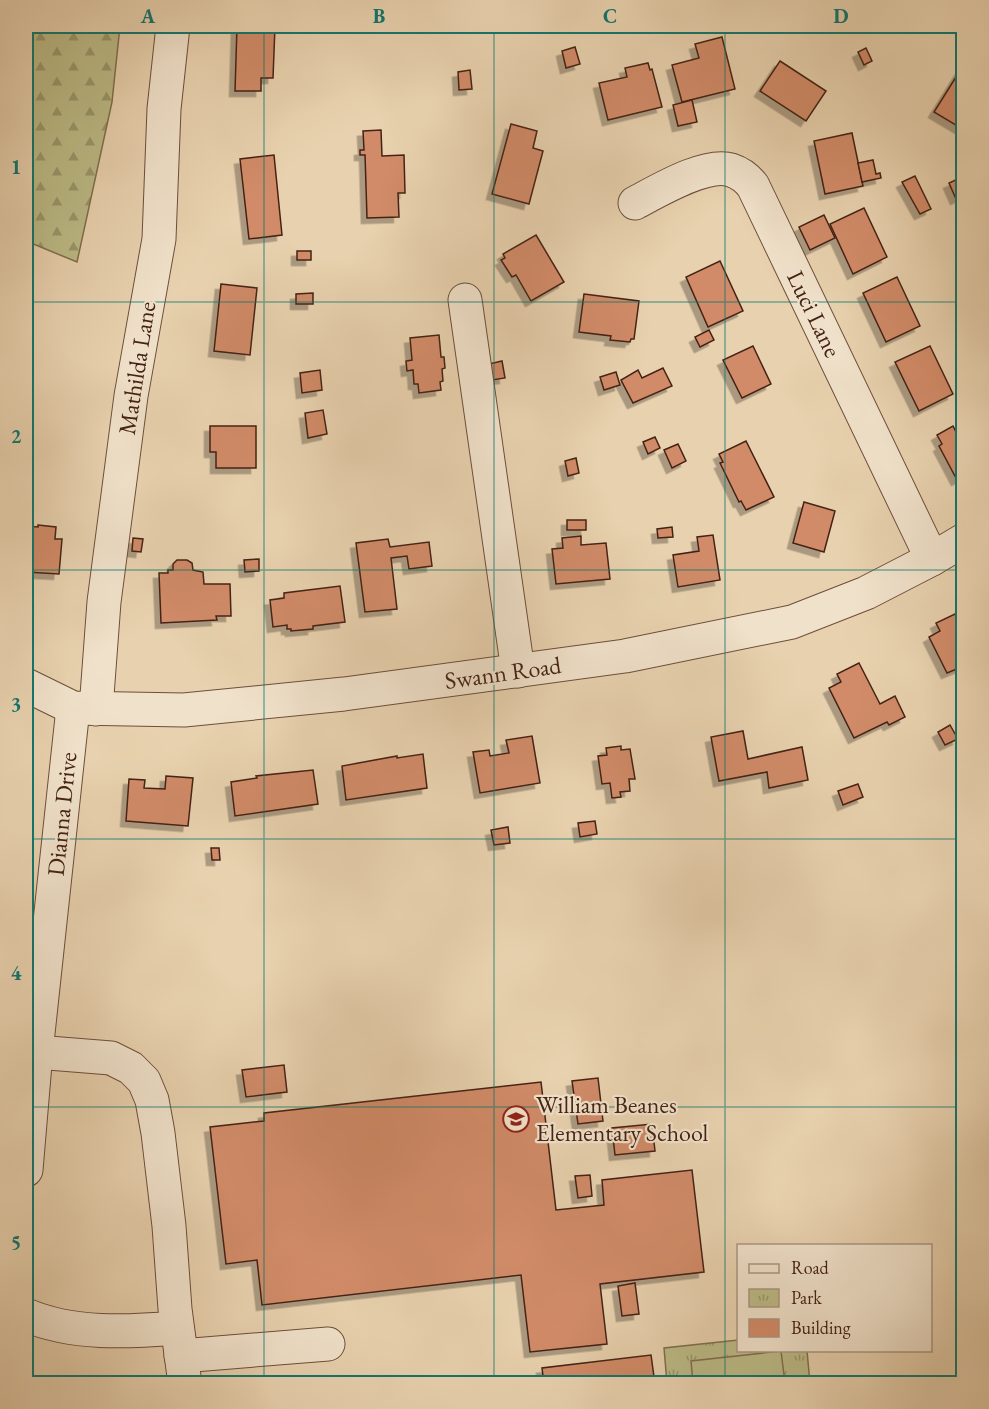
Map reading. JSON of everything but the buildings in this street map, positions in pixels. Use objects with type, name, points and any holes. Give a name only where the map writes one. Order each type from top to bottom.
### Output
[{"type":"street","name":"Mathilda Lane","points":[[85,709],[104,602],[131,396],[159,239],[164,109],[173,26]]},
{"type":"street","name":"Luci Lane","points":[[635,203],[684,177],[711,170],[729,169],[744,176],[753,186],[932,559]]},
{"type":"street","points":[[465,300],[518,671]]},
{"type":"street","name":"Swann Road","points":[[26,685],[85,709],[184,710],[344,694],[625,656],[792,622],[866,593],[932,559],[963,540]]},
{"type":"street","name":"Dianna Drive","points":[[26,1170],[31,1053],[85,709]]},
{"type":"street","points":[[31,1053],[111,1058],[131,1068],[144,1081],[152,1100],[158,1132],[181,1356]]},
{"type":"street","points":[[26,1315],[45,1323],[90,1330],[139,1331],[181,1356],[328,1344]]},
{"type":"green space","points":[[26,26],[120,26],[112,102],[77,262],[26,241]]},
{"type":"green space","points":[[737,1340],[737,1352],[807,1352],[810,1383],[667,1383],[664,1348]]},
{"type":"green space","points":[[781,1352],[785,1383],[693,1383],[691,1361]]},
{"type":"place","name":"William Beanes Elementary School","points":[[516,1119]]}]
